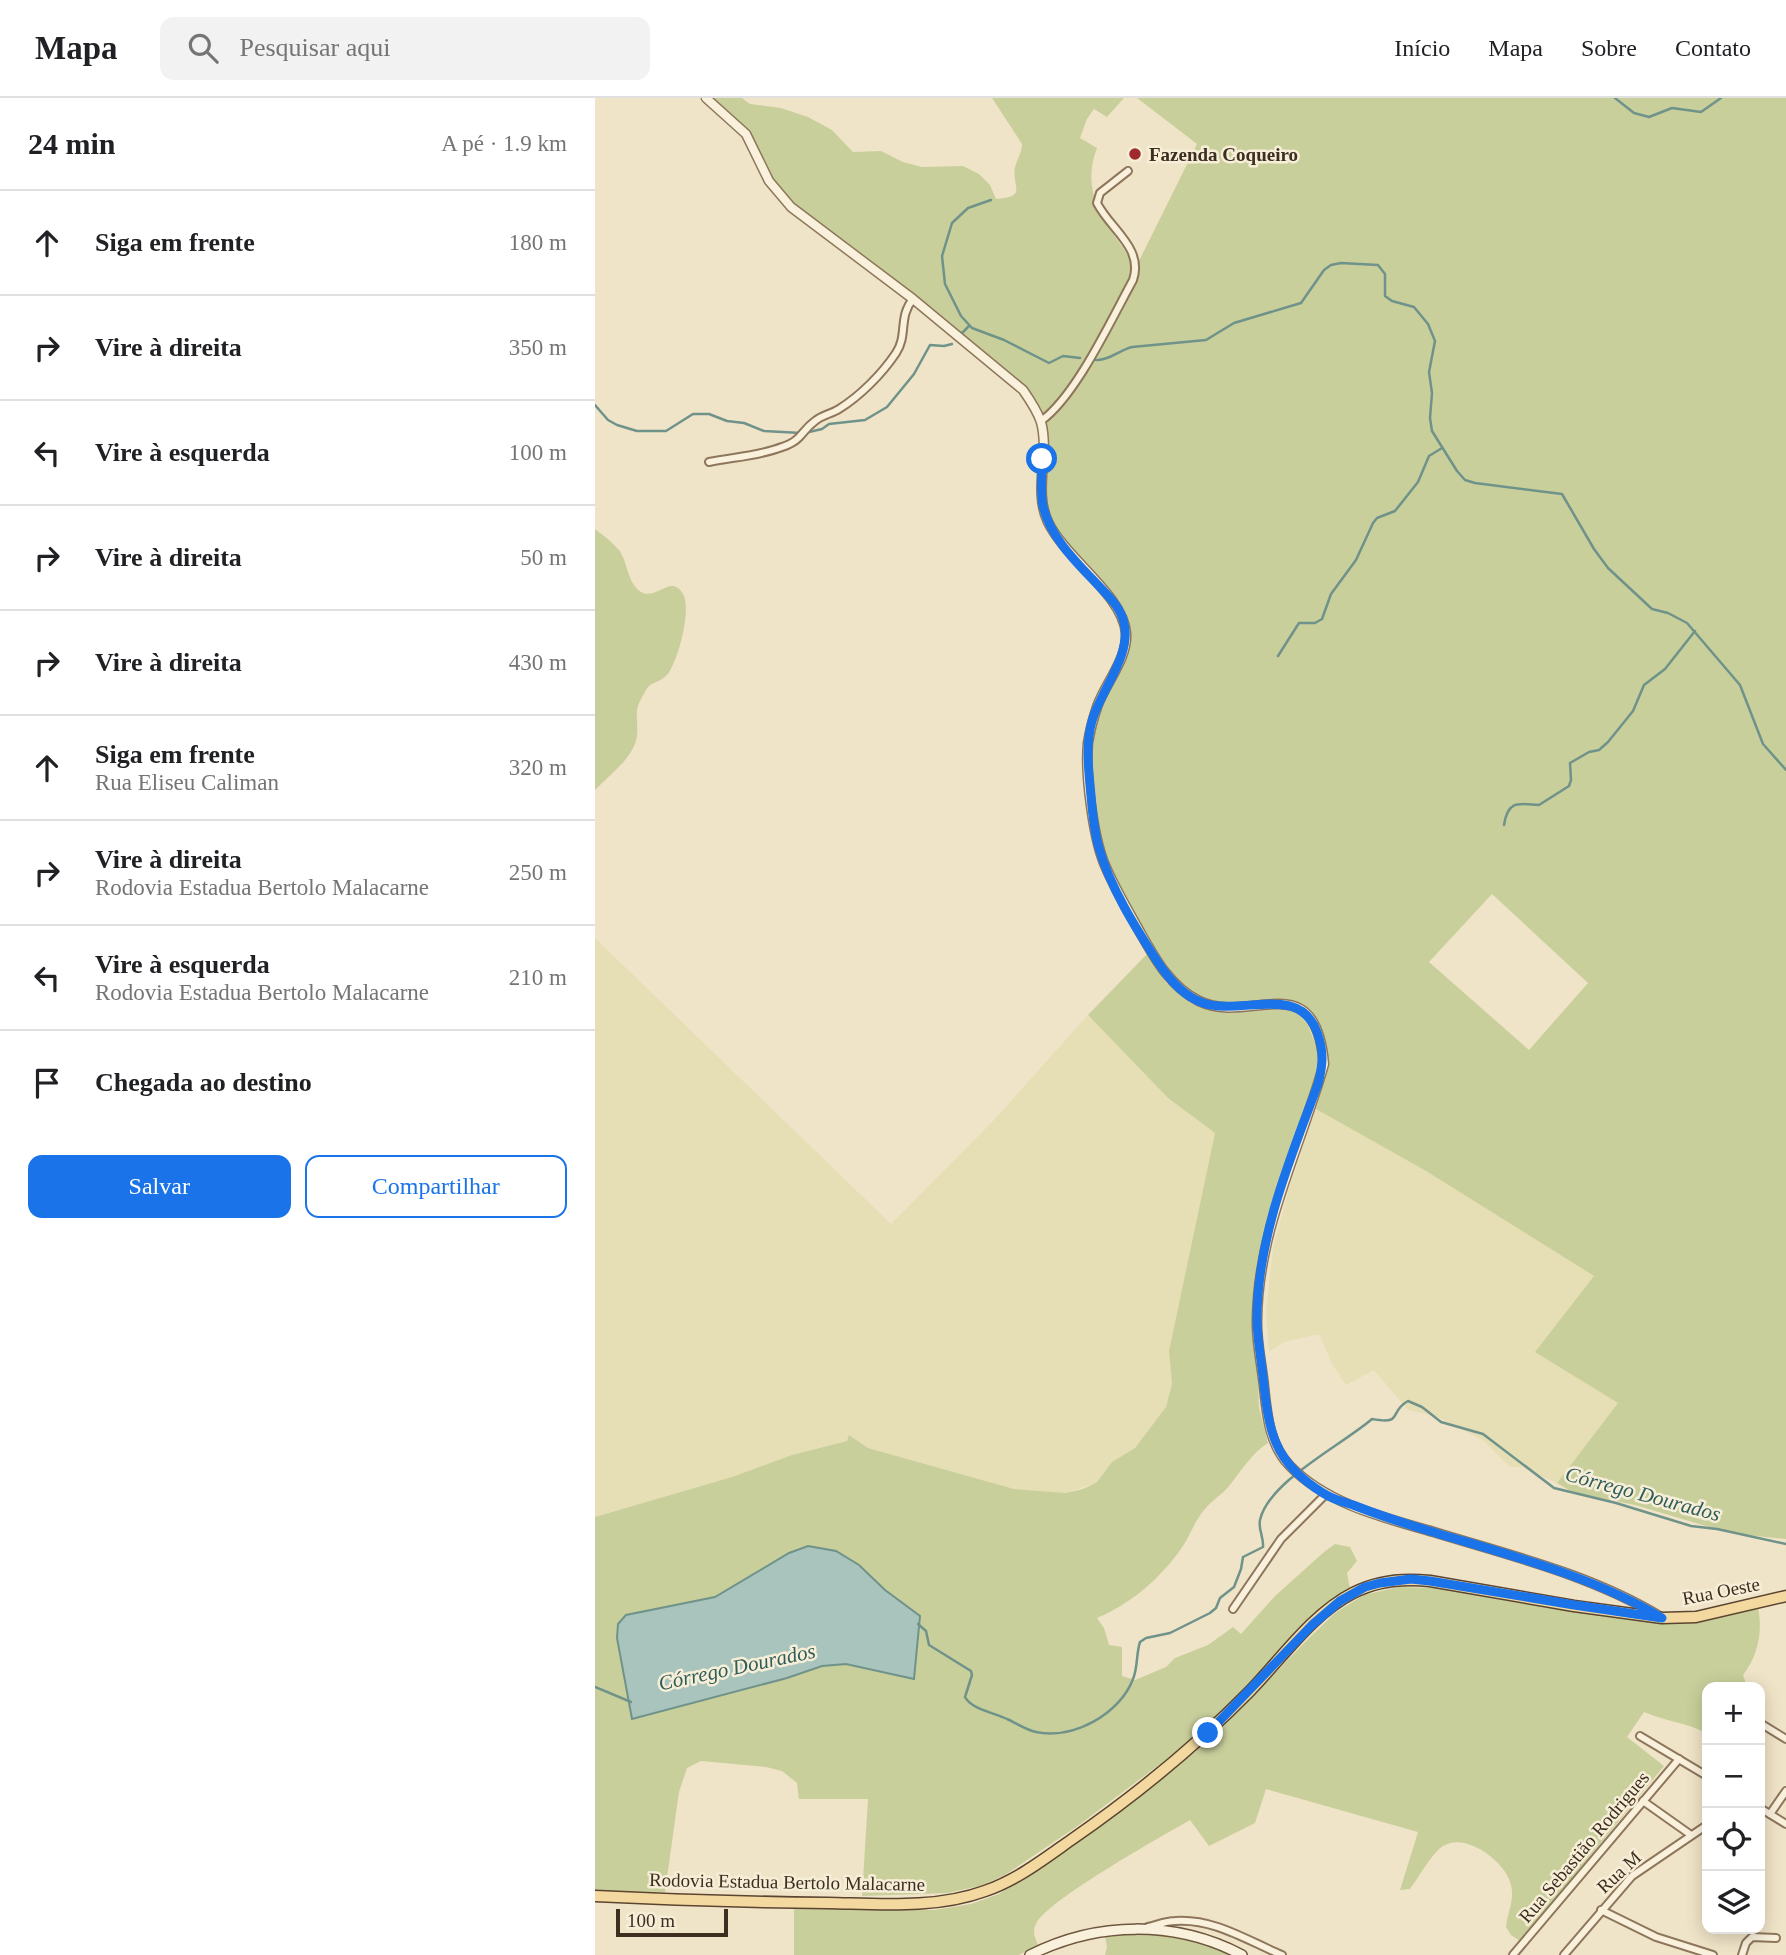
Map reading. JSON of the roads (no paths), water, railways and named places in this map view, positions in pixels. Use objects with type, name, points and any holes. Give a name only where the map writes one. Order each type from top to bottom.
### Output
[{"type":"main road","name":"Rodovia Estadua Bertolo Malacarne","points":[[595,1896],[720,1902],[890,1904],[959,1899],[985,1891],[1010,1880],[1045,1858],[1134,1794],[1208,1733],[1326,1612],[1352,1593],[1380,1583],[1411,1579],[1430,1581],[1662,1618]]},
{"type":"main road","name":"Rua Oeste","points":[[1662,1618],[1696,1617],[1786,1596]]},
{"type":"main road","points":[[1030,1955],[1074,1937],[1119,1929],[1143,1928],[1194,1935],[1242,1955]]},
{"type":"street","points":[[706,98],[746,134],[768,181],[791,208],[913,299],[1023,390],[1041,421],[1041,489],[1047,520],[1071,554],[1117,606],[1126,635],[1124,650],[1103,691],[1092,722],[1088,745],[1098,846],[1115,888],[1157,961],[1171,980],[1187,994],[1202,1003],[1220,1007],[1277,1003],[1292,1005],[1304,1013],[1315,1027],[1322,1046],[1324,1064],[1274,1210],[1263,1256],[1257,1320],[1269,1425],[1276,1446],[1298,1473],[1325,1495],[1390,1519],[1576,1577],[1631,1599],[1662,1618]]},
{"type":"street","points":[[1041,421],[1062,401],[1093,353],[1133,280],[1136,271],[1134,258],[1097,203],[1100,193],[1128,170]]},
{"type":"street","points":[[709,462],[768,452],[791,444],[801,438],[813,422],[845,404],[895,355],[901,340],[903,314],[913,299]]},
{"type":"street","points":[[1233,1609],[1280,1539],[1325,1495]]},
{"type":"street","points":[[1765,1726],[1786,1739]]},
{"type":"street","points":[[1640,1736],[1702,1773]]},
{"type":"street","name":"Rua Sebastião Rodrigues","points":[[1514,1955],[1679,1759]]},
{"type":"street","points":[[1770,1814],[1786,1791]]},
{"type":"street","points":[[1643,1801],[1691,1835]]},
{"type":"street","points":[[1765,1811],[1786,1824]]},
{"type":"street","name":"Rua M","points":[[1564,1955],[1632,1876],[1702,1828]]},
{"type":"street","points":[[1601,1910],[1656,1937],[1713,1955]]},
{"type":"street","points":[[1143,1928],[1175,1921],[1197,1922],[1228,1930],[1282,1955]]},
{"type":"street","points":[[1742,1955],[1752,1937],[1776,1938]]},
{"type":"water","points":[[808,1546],[836,1551],[859,1565],[885,1590],[920,1616],[914,1679],[846,1664],[822,1666],[787,1678],[632,1719],[617,1638],[618,1624],[626,1615],[715,1597],[789,1553]]},
{"type":"waterway","points":[[1615,98],[1634,113],[1649,117],[1672,108],[1701,112],[1721,98]]},
{"type":"waterway","points":[[991,200],[968,208],[952,223],[942,256],[945,284],[961,316],[972,328],[1004,340],[1049,363],[1063,356],[1080,358]]},
{"type":"waterway","points":[[1096,360],[1105,359],[1132,347],[1206,340],[1234,323],[1301,303],[1324,270],[1331,265],[1378,265],[1385,274],[1385,296],[1392,301],[1414,307],[1428,324],[1435,341],[1429,372],[1432,431],[1457,471],[1465,480],[1475,483],[1562,494],[1608,568],[1652,609],[1668,613],[1687,623],[1740,685],[1763,744],[1786,770]]},
{"type":"waterway","points":[[961,334],[969,326]]},
{"type":"waterway","points":[[809,432],[829,424],[865,420],[887,407],[914,374],[930,345],[952,344]]},
{"type":"waterway","points":[[595,405],[608,420],[637,431],[666,431],[693,414],[709,414],[764,431],[801,433]]},
{"type":"waterway","points":[[1278,656],[1299,623],[1315,623],[1322,619],[1331,594],[1356,560],[1373,523],[1377,518],[1395,511],[1418,482],[1429,456],[1442,448]]},
{"type":"waterway","points":[[1504,825],[1508,811],[1515,805],[1539,805],[1569,786],[1570,763],[1589,752],[1599,750],[1608,742],[1633,711],[1644,685],[1665,669],[1695,631]]},
{"type":"waterway","name":"Córrego Dourados","points":[[918,1624],[926,1631],[929,1645],[971,1671],[965,1697],[978,1708],[1036,1732],[1065,1732],[1094,1722],[1127,1692],[1135,1674],[1140,1642],[1146,1638],[1170,1633],[1210,1613],[1216,1608],[1220,1598],[1234,1587],[1243,1557],[1263,1547],[1260,1520],[1277,1491],[1372,1419],[1392,1419],[1408,1401],[1422,1407],[1441,1422],[1483,1434],[1554,1488],[1616,1503],[1691,1526],[1786,1544]]},
{"type":"waterway","name":"Córrego Dourados","points":[[595,1687],[631,1702]]},
{"type":"place","name":"Fazenda Coqueiro","points":[[1135,154]]}]
